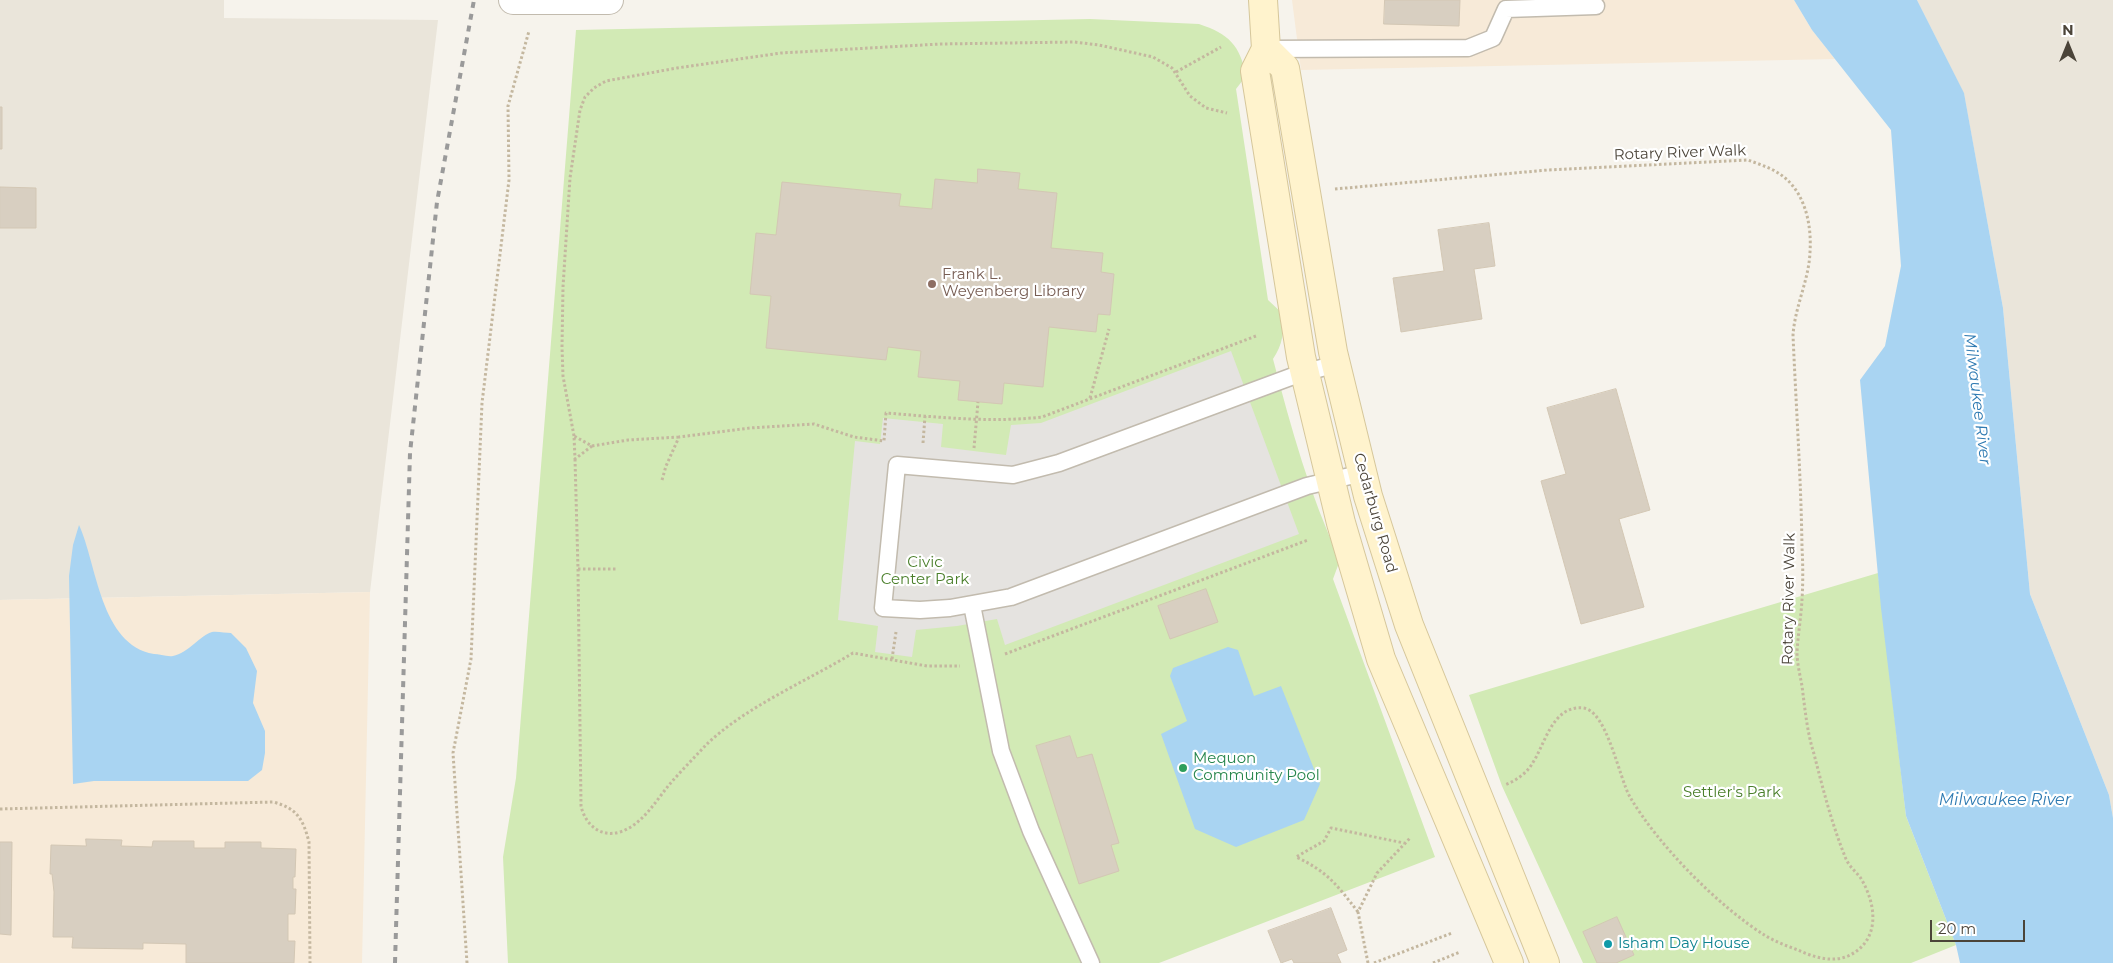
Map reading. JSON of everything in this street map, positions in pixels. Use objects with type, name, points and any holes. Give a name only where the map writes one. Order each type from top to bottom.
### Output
[{"type":"main road","points":[[1262,0],[1266,49],[1255,71],[1304,372],[1342,523],[1381,659],[1509,963]]},
{"type":"main road","name":"Cedarburg Road","points":[[1266,49],[1284,68],[1309,219],[1336,364],[1363,472],[1409,625],[1545,963]]},
{"type":"street","points":[[513,0],[608,0]]},
{"type":"lane","points":[[1266,49],[1468,48],[1493,38],[1506,9],[1596,6]]},
{"type":"lane","points":[[1336,364],[1304,372],[1059,463],[1014,475],[897,465],[882,608],[920,610],[972,605],[1011,597],[1307,486],[1363,472]]},
{"type":"lane","points":[[972,605],[1001,750],[1031,831],[1091,963]]},
{"type":"path","points":[[467,963],[453,753],[471,659],[482,402],[510,180],[508,106],[530,29]]},
{"type":"path","points":[[965,666],[927,666],[853,653],[728,724],[669,785],[639,820],[619,832],[607,834],[590,825],[584,817],[580,775],[578,569],[574,436],[563,376],[562,347],[567,218],[576,126],[585,97],[594,88],[606,81],[781,54],[879,47],[1074,42],[1099,45],[1153,57],[1176,72],[1190,96],[1206,108],[1227,113]]},
{"type":"path","points":[[1176,72],[1221,47]]},
{"type":"path","name":"Rotary River Walk","points":[[1333,189],[1548,170],[1748,160],[1774,170],[1789,181],[1802,197],[1809,221],[1810,252],[1794,320],[1793,335],[1802,547],[1802,599],[1797,654],[1804,714],[1831,816],[1847,862],[1860,877],[1869,896],[1873,917],[1872,932],[1865,945],[1844,958],[1830,960],[1810,955],[1768,938],[1742,919],[1691,873],[1655,834],[1629,795],[1599,720],[1592,712],[1584,708],[1571,710],[1559,716],[1550,728],[1531,767],[1516,780],[1502,786]]},
{"type":"path","points":[[1090,399],[1109,329]]},
{"type":"path","points":[[575,459],[592,446],[628,440],[814,424],[854,437],[884,442],[886,413],[1010,421],[1042,417],[1256,336]]},
{"type":"path","points":[[974,448],[978,402]]},
{"type":"path","points":[[574,436],[592,446]]},
{"type":"path","points":[[662,480],[679,437]]},
{"type":"path","points":[[1000,656],[1308,540]]},
{"type":"path","points":[[578,569],[616,569]]},
{"type":"path","points":[[0,809],[274,802],[286,805],[297,814],[305,826],[308,842],[310,963]]},
{"type":"path","points":[[1368,963],[1358,912],[1334,881],[1314,865],[1296,857],[1324,840],[1331,828],[1404,843]]},
{"type":"path","points":[[1358,912],[1377,873],[1411,837]]},
{"type":"path","points":[[1374,963],[1452,933]]},
{"type":"path","points":[[1433,963],[1460,952]]},
{"type":"shaded area","points":[[0,0],[224,0],[224,18],[438,20],[370,592],[0,600]]},
{"type":"shaded area","points":[[1292,0],[1794,0],[1812,30],[1835,59],[1301,70]]},
{"type":"shaded area","points":[[1917,0],[2113,0],[2113,818],[2109,795],[2030,594],[2003,308],[1964,94]]},
{"type":"shaded area","points":[[1231,351],[1299,534],[1005,645],[997,619],[957,626],[916,630],[912,657],[875,652],[878,626],[838,620],[855,441],[880,444],[883,418],[943,424],[941,447],[1006,455],[1011,425],[1041,423]]},
{"type":"shaded area","points":[[370,592],[362,963],[0,963],[0,600]]},
{"type":"green space","name":"Civic Center Park","points":[[1090,19],[1199,24],[1218,32],[1232,42],[1240,56],[1246,76],[1236,89],[1268,300],[1283,314],[1282,338],[1273,359],[1310,486],[1340,560],[1333,579],[1435,857],[1159,963],[508,963],[503,857],[516,778],[576,30]]},
{"type":"green space","name":"Settler's Park","points":[[1878,573],[1906,816],[1956,945],[1911,963],[1583,963],[1502,786],[1469,695]]},
{"type":"water","name":"Milwaukee River","points":[[1794,0],[1917,0],[1964,93],[2003,308],[2030,594],[2109,795],[2113,818],[2113,963],[1960,963],[1956,945],[1906,816],[1881,608],[1860,380],[1885,346],[1901,266],[1891,130],[1812,30]]},
{"type":"water","points":[[79,525],[96,581],[111,620],[122,636],[136,647],[154,654],[173,656],[184,651],[208,634],[216,632],[231,633],[246,648],[257,671],[253,703],[265,731],[265,753],[262,770],[248,781],[94,781],[73,784],[69,576],[73,545]]},
{"type":"water","points":[[1228,647],[1238,650],[1254,696],[1281,686],[1320,784],[1304,820],[1236,847],[1195,829],[1161,734],[1187,721],[1170,676],[1173,668]]},
{"type":"building","points":[[1385,0],[1460,0],[1459,26],[1384,24]]},
{"type":"building","points":[[0,107],[2,107],[2,149],[0,149]]},
{"type":"building","name":"Frank L. Weyenberg Library","points":[[978,169],[1020,173],[1018,189],[1057,193],[1051,248],[1103,253],[1101,272],[1114,274],[1110,315],[1098,314],[1096,332],[1049,327],[1043,387],[1004,383],[1002,404],[958,400],[960,381],[918,377],[921,351],[888,347],[886,360],[766,348],[771,296],[750,294],[756,233],[776,235],[782,182],[901,194],[899,206],[932,209],[935,179],[977,183]]},
{"type":"building","points":[[0,187],[36,188],[36,228],[0,228]]},
{"type":"building","points":[[1489,223],[1495,266],[1474,269],[1482,319],[1401,332],[1393,278],[1444,271],[1438,230]]},
{"type":"building","points":[[1616,389],[1650,510],[1619,519],[1644,607],[1581,624],[1541,481],[1566,474],[1547,408]]},
{"type":"building","points":[[1206,589],[1218,622],[1170,639],[1158,606]]},
{"type":"building","points":[[1070,736],[1077,758],[1092,754],[1119,843],[1111,845],[1119,871],[1079,884],[1036,746]]},
{"type":"building","points":[[86,839],[122,840],[121,846],[152,847],[153,841],[194,841],[194,848],[225,848],[225,842],[261,842],[261,848],[296,849],[295,877],[293,877],[293,889],[296,889],[295,914],[288,914],[288,941],[295,941],[294,963],[186,963],[186,944],[143,943],[143,949],[72,948],[73,937],[53,937],[54,892],[52,874],[50,874],[51,845],[86,846]]},
{"type":"building","points":[[0,842],[12,842],[11,935],[0,934]]},
{"type":"building","points":[[1331,908],[1347,950],[1337,954],[1341,963],[1294,963],[1292,959],[1281,963],[1268,931]]},
{"type":"building","name":"Isham Day House","points":[[1617,917],[1634,955],[1616,963],[1597,963],[1583,932]]},
{"type":"railway","points":[[395,963],[410,453],[437,202],[474,0]]},
{"type":"place","name":"Frank L. Weyenberg Library","points":[[932,284]]},
{"type":"place","name":"Mequon Community Pool","points":[[1183,768]]},
{"type":"place","name":"Isham Day House","points":[[1608,944]]}]
